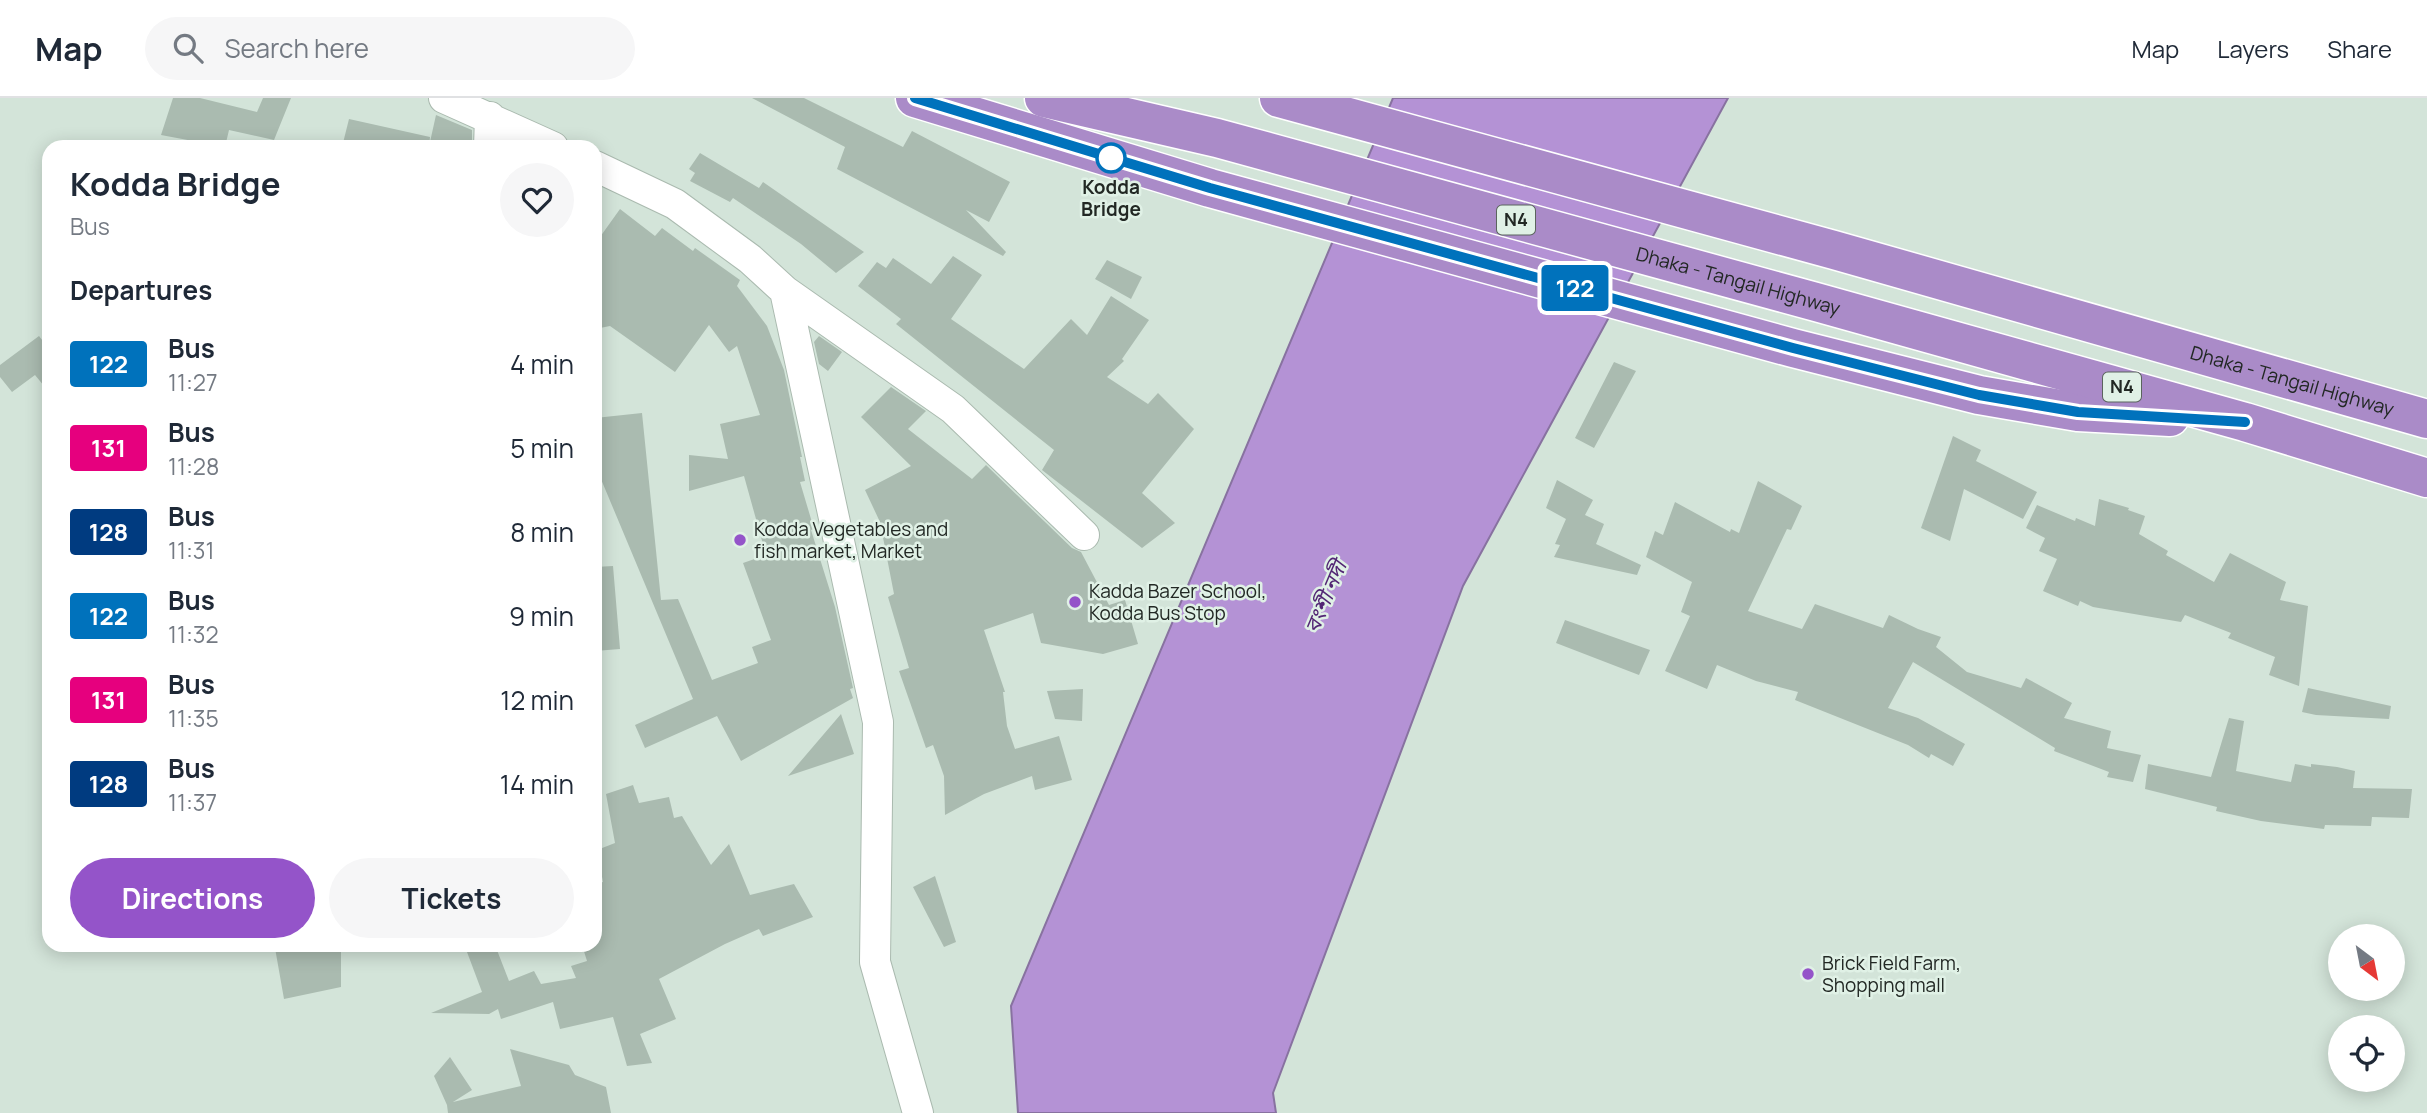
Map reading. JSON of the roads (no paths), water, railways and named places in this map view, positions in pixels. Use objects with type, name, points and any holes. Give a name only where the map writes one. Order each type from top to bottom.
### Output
[{"type":"highway","points":[[915,98],[1210,188],[1793,348],[1979,395],[2078,412],[2245,422]]},
{"type":"highway","name":"Dhaka - Tangail Highway","points":[[1044,98],[1217,138],[1816,302],[2245,422],[2427,478]]},
{"type":"highway","name":"Dhaka - Tangail Highway","points":[[1279,98],[1834,250],[2427,419]]},
{"type":"street","points":[[444,98],[539,140]]},
{"type":"street","points":[[489,140],[490,117]]},
{"type":"street","points":[[602,169],[675,204],[750,259],[785,291],[953,409],[1084,536]]},
{"type":"street","points":[[785,291],[878,722],[875,962],[918,1113]]},
{"type":"water","name":"বংশী নদী","points":[[1393,98],[1728,98],[1463,586],[1273,1093],[1276,1113],[1018,1113],[1011,1006]]},
{"type":"place","name":"Kodda Bridge","points":[[1111,158]]},
{"type":"place","name":"Kodda Vegetables and fish market, Market","points":[[740,540]]},
{"type":"place","name":"Kadda Bazer School, Kodda Bus Stop","points":[[1075,602]]},
{"type":"place","name":"Brick Field Farm, Shopping mall","points":[[1808,974]]}]
